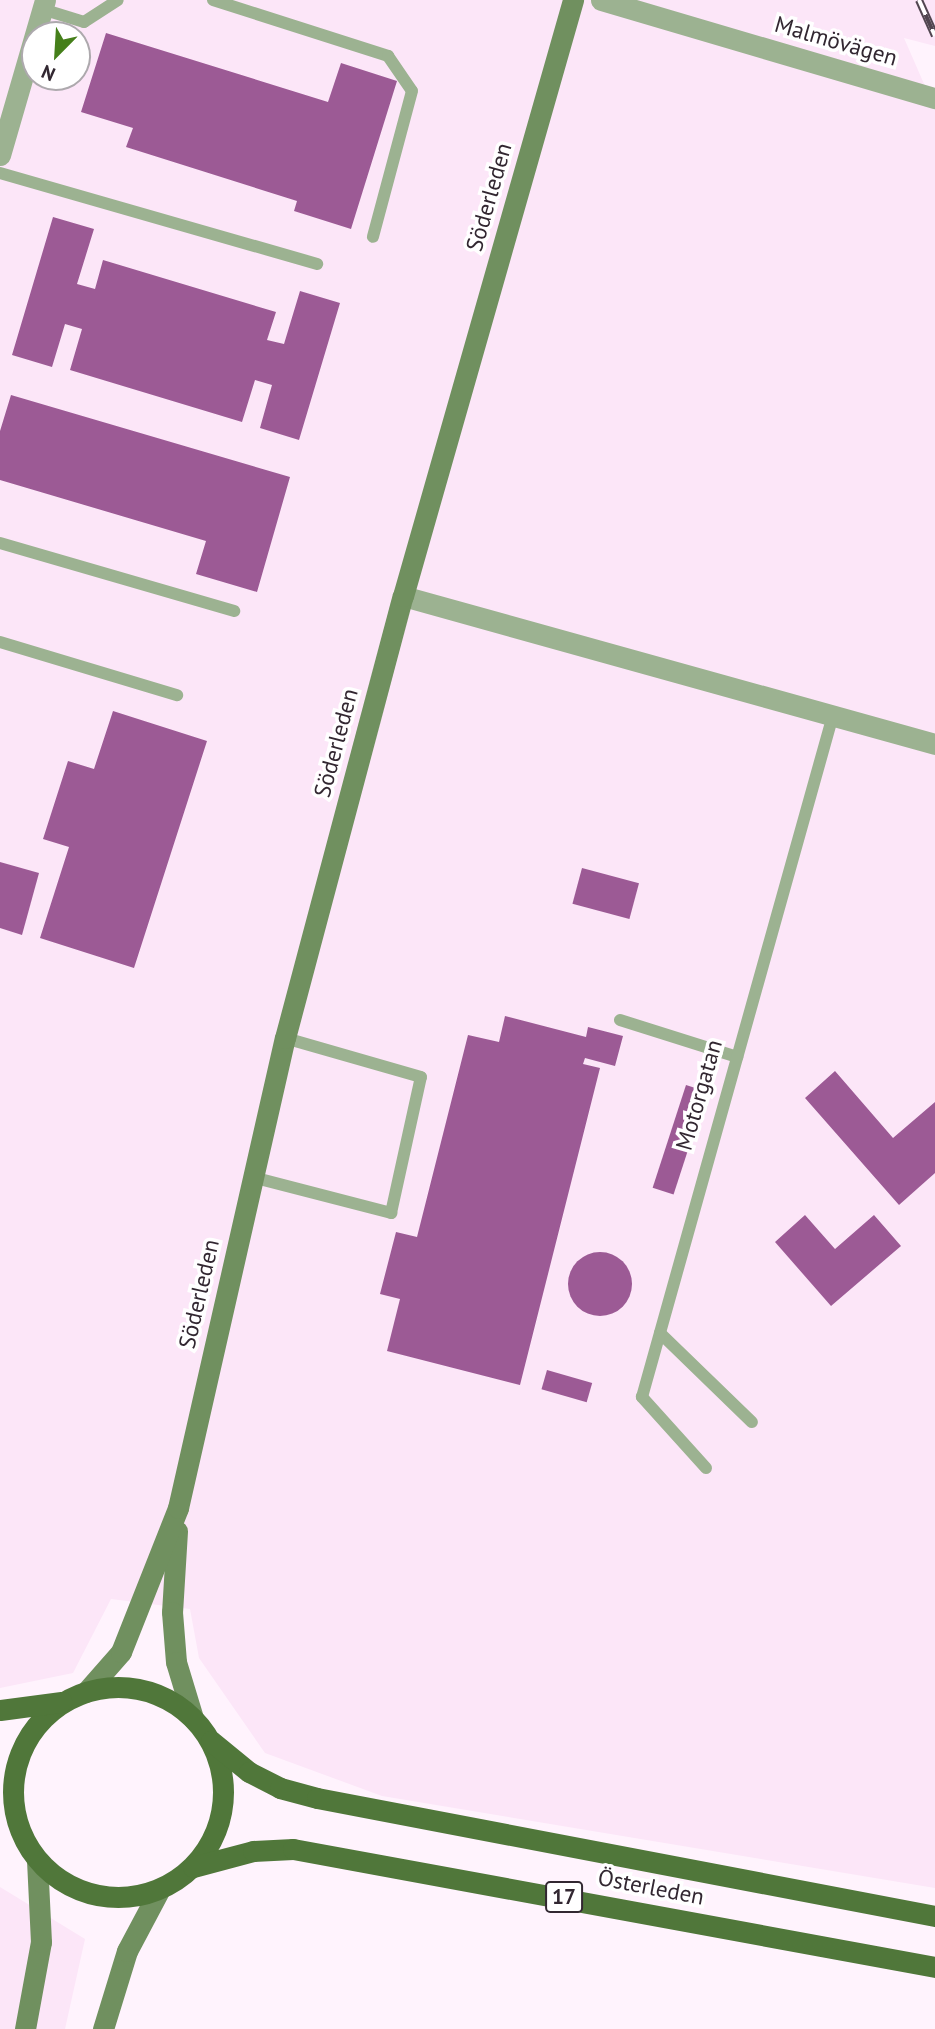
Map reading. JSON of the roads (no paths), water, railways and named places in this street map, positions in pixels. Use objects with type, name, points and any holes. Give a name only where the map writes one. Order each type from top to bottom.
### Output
[{"type":"main road","name":"17","points":[[0,1710],[63,1702],[86,1692],[114,1687],[143,1690],[170,1701],[194,1718],[211,1741],[222,1773],[223,1807],[213,1839],[193,1867],[160,1889],[127,1897],[93,1895],[62,1881],[37,1860],[8,1810],[20,1752],[38,1724],[63,1702]]},
{"type":"main road","name":"Österleden","points":[[211,1741],[249,1772],[279,1788],[317,1798],[935,1916]]},
{"type":"main road","name":"Österleden","points":[[193,1867],[253,1851],[293,1849],[935,1967]]},
{"type":"street","name":"Söderleden","points":[[86,1692],[121,1652],[178,1507],[285,1038],[403,596],[573,0]]},
{"type":"street","name":"Malmövägen","points":[[601,0],[935,98]]},
{"type":"street","points":[[0,155],[43,4]]},
{"type":"street","points":[[403,596],[935,744]]},
{"type":"street","name":"Söderleden","points":[[178,1507],[172,1612],[176,1662],[194,1718]]},
{"type":"street","points":[[25,2029],[41,1941],[37,1860]]},
{"type":"street","points":[[103,2029],[127,1951],[160,1889]]},
{"type":"lane","points":[[43,4],[84,22],[118,0]]},
{"type":"lane","points":[[213,0],[388,56],[412,91],[373,237]]},
{"type":"lane","points":[[0,173],[317,264]]},
{"type":"lane","points":[[0,543],[234,611]]},
{"type":"lane","points":[[0,642],[177,695]]},
{"type":"lane","name":"Motorgatan","points":[[706,1468],[642,1397],[833,715]]},
{"type":"lane","points":[[620,1020],[737,1057]]},
{"type":"lane","points":[[252,1177],[391,1213],[421,1077],[285,1038]]},
{"type":"lane","points":[[660,1333],[752,1422]]},
{"type":"railway","points":[[919,0],[935,36]]}]
